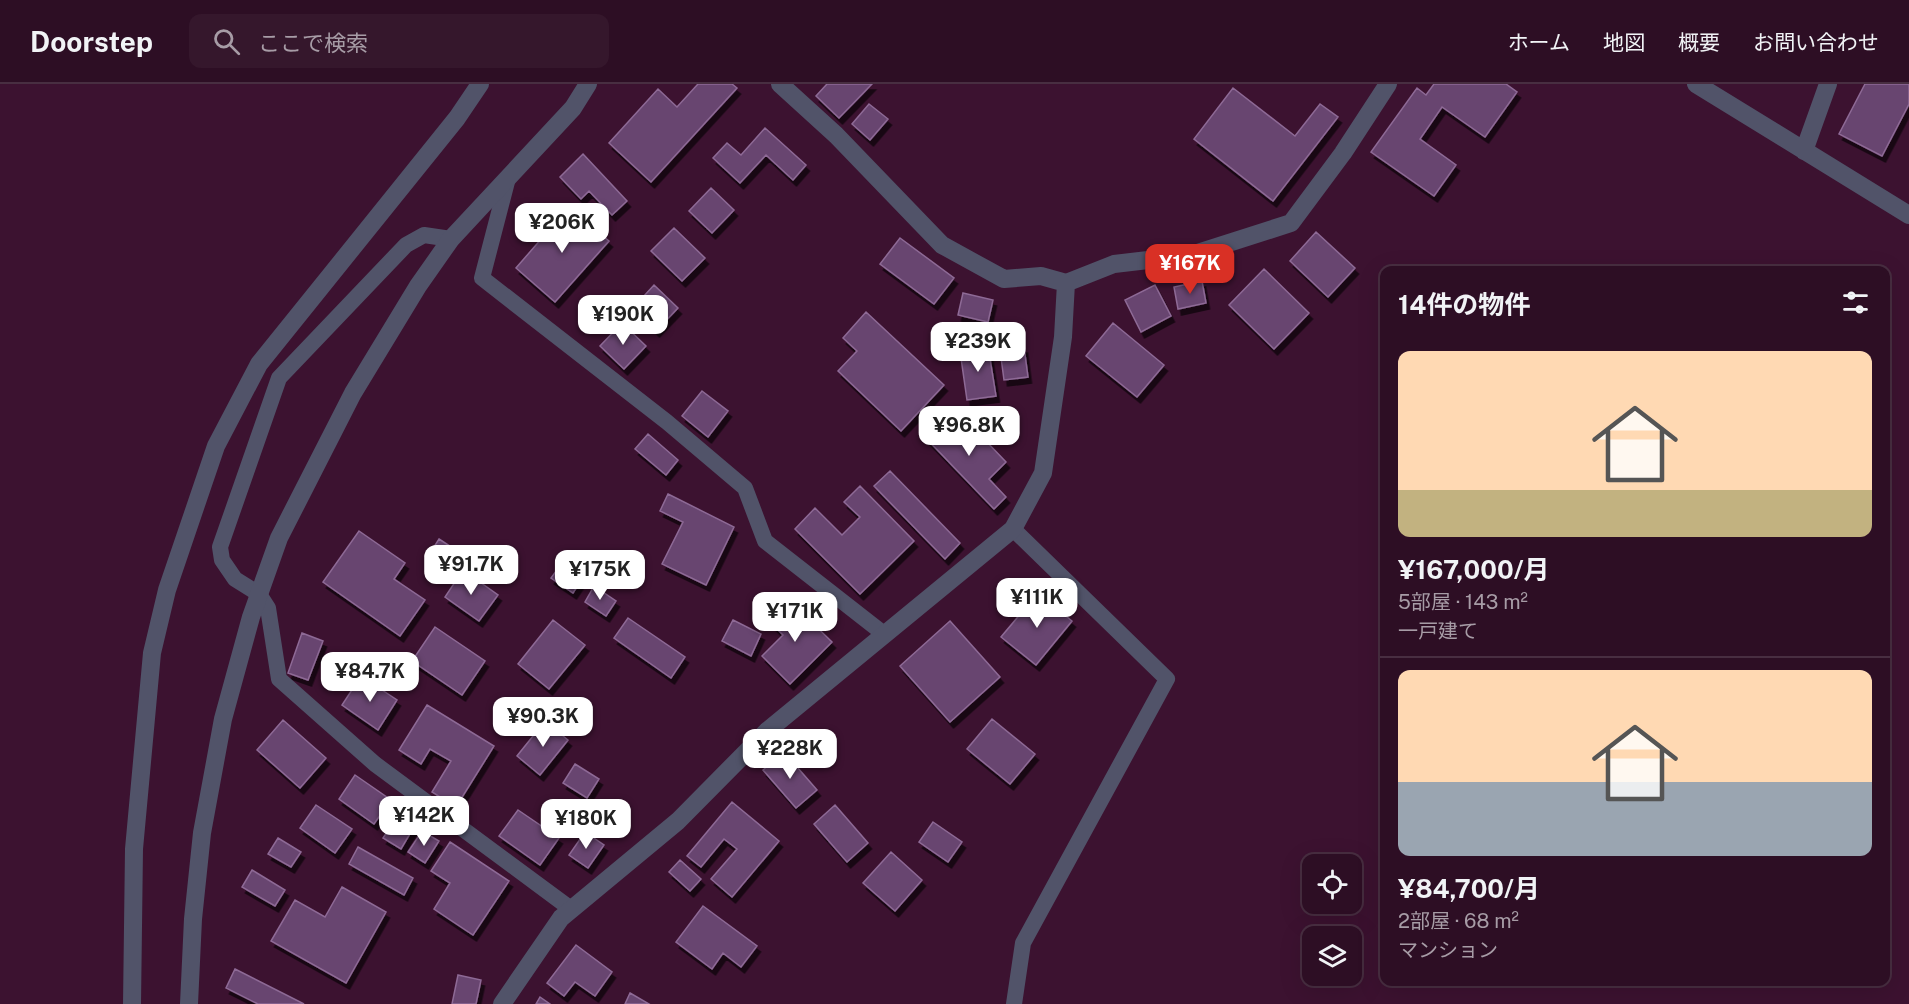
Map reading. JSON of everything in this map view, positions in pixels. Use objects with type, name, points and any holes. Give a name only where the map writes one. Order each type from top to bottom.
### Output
[{"type":"street","points":[[132,1004],[134,849],[152,653],[166,590],[216,446],[259,364],[457,118],[480,84]]},
{"type":"street","points":[[189,1004],[202,832],[223,719],[259,594],[279,538],[353,393],[418,286],[451,239],[573,108],[588,84]]},
{"type":"street","points":[[780,84],[836,135],[942,245],[1004,279],[1041,276],[1066,283],[1114,264],[1191,255],[1291,223],[1343,153],[1388,84]]},
{"type":"street","points":[[1696,84],[1909,215]]},
{"type":"street","points":[[1804,151],[1828,84]]},
{"type":"street","points":[[502,1004],[561,918],[678,821],[767,731],[1013,529],[1043,473],[1063,337],[1066,283]]},
{"type":"lane","points":[[508,178],[482,278],[667,422],[745,488],[765,541],[884,634]]},
{"type":"lane","points":[[451,239],[424,235],[406,245],[279,378],[220,547],[222,560],[235,579],[259,594],[268,608],[279,679],[375,764],[572,909]]},
{"type":"lane","points":[[259,364],[279,378]]},
{"type":"lane","points":[[1013,529],[1167,679],[1023,943],[1014,1004]]},
{"type":"building","points":[[698,84],[732,84],[737,88],[651,182],[609,143],[658,89],[677,107]]},
{"type":"building","points":[[827,84],[872,84],[839,118],[816,96]]},
{"type":"building","points":[[1434,84],[1506,84],[1517,92],[1485,137],[1442,107],[1420,139],[1456,165],[1434,196],[1371,152],[1417,88],[1426,95]]},
{"type":"building","points":[[1865,84],[1909,84],[1909,104],[1882,156],[1839,134]]},
{"type":"building","points":[[1233,88],[1295,136],[1320,104],[1338,117],[1273,201],[1194,139]]},
{"type":"building","points":[[869,104],[888,119],[870,140],[852,124]]},
{"type":"building","points":[[765,128],[806,165],[793,180],[766,155],[740,183],[713,158],[727,143],[741,155]]},
{"type":"building","points":[[583,154],[627,201],[612,215],[589,191],[581,199],[560,177]]},
{"type":"building","points":[[711,188],[734,210],[712,233],[689,211]]},
{"type":"building","points":[[569,207],[609,241],[555,302],[516,268]]},
{"type":"building","points":[[674,228],[705,258],[682,281],[651,251]]},
{"type":"building","points":[[1316,232],[1355,268],[1328,297],[1290,261]]},
{"type":"building","points":[[900,238],[954,278],[934,304],[880,264]]},
{"type":"building","points":[[1264,269],[1309,313],[1274,349],[1229,305]]},
{"type":"building","points":[[1202,281],[1206,303],[1178,309],[1174,287]]},
{"type":"building","points":[[654,285],[678,308],[656,331],[633,308]]},
{"type":"building","points":[[1155,285],[1171,316],[1141,332],[1125,300]]},
{"type":"building","points":[[963,293],[993,300],[988,322],[958,315]]},
{"type":"building","points":[[866,312],[944,385],[901,431],[838,371],[857,351],[843,338]]},
{"type":"building","points":[[622,323],[646,346],[624,369],[600,346]]},
{"type":"building","points":[[1113,323],[1164,365],[1137,397],[1086,356]]},
{"type":"building","points":[[988,346],[996,396],[967,400],[960,351]]},
{"type":"building","points":[[1024,347],[1028,377],[1004,380],[1000,350]]},
{"type":"building","points":[[702,391],[728,411],[708,437],[682,416]]},
{"type":"building","points":[[963,417],[1006,462],[989,479],[1006,497],[994,509],[922,434],[935,421],[947,433]]},
{"type":"building","points":[[648,434],[678,460],[666,475],[635,449]]},
{"type":"building","points":[[890,471],[960,543],[945,559],[874,486]]},
{"type":"building","points":[[860,486],[914,541],[860,594],[795,529],[815,508],[842,535],[860,517],[844,502]]},
{"type":"building","points":[[668,494],[734,527],[706,585],[662,564],[683,522],[660,511]]},
{"type":"building","points":[[359,531],[405,563],[394,579],[425,600],[400,636],[323,582]]},
{"type":"building","points":[[439,539],[462,554],[450,573],[427,558]]},
{"type":"building","points":[[562,563],[583,578],[573,593],[551,578]]},
{"type":"building","points":[[463,570],[498,595],[479,621],[445,597]]},
{"type":"building","points":[[594,586],[616,601],[606,616],[585,602]]},
{"type":"building","points":[[1038,593],[1072,621],[1036,665],[1001,637]]},
{"type":"building","points":[[790,601],[832,642],[790,684],[762,656],[783,635],[770,622]]},
{"type":"building","points":[[628,618],[685,657],[671,678],[614,638]]},
{"type":"building","points":[[553,620],[585,645],[549,689],[518,664]]},
{"type":"building","points":[[733,620],[761,634],[751,656],[722,641]]},
{"type":"building","points":[[950,621],[1000,677],[950,722],[900,666]]},
{"type":"building","points":[[435,627],[485,661],[462,695],[412,661]]},
{"type":"building","points":[[302,633],[323,641],[308,680],[288,673]]},
{"type":"building","points":[[361,676],[397,700],[378,730],[342,705]]},
{"type":"building","points":[[427,705],[494,746],[456,807],[432,792],[451,761],[430,749],[421,764],[399,750]]},
{"type":"building","points":[[992,719],[1035,754],[1010,784],[967,749]]},
{"type":"building","points":[[283,720],[326,758],[300,788],[257,750]]},
{"type":"building","points":[[545,721],[568,740],[540,775],[517,756]]},
{"type":"building","points":[[784,752],[817,790],[796,808],[763,770]]},
{"type":"building","points":[[575,764],[599,779],[587,798],[563,783]]},
{"type":"building","points":[[355,775],[391,800],[374,824],[339,799]]},
{"type":"building","points":[[732,802],[779,841],[732,897],[711,879],[737,849],[724,839],[701,867],[687,856]]},
{"type":"building","points":[[316,805],[352,829],[335,853],[300,828]]},
{"type":"building","points":[[835,805],[868,843],[847,862],[814,824]]},
{"type":"building","points":[[518,810],[559,838],[540,865],[499,836]]},
{"type":"building","points":[[397,817],[414,827],[401,849],[383,838]]},
{"type":"building","points":[[933,822],[962,842],[948,862],[919,842]]},
{"type":"building","points":[[422,831],[439,841],[425,863],[408,852]]},
{"type":"building","points":[[585,832],[604,845],[588,868],[569,855]]},
{"type":"building","points":[[278,838],[301,852],[291,867],[268,854]]},
{"type":"building","points":[[450,842],[509,881],[473,935],[434,909],[450,883],[431,871]]},
{"type":"building","points":[[358,847],[413,878],[404,895],[349,864]]},
{"type":"building","points":[[891,852],[922,880],[895,911],[863,883]]},
{"type":"building","points":[[680,860],[701,879],[690,891],[669,872]]},
{"type":"building","points":[[252,870],[285,890],[275,906],[242,887]]},
{"type":"building","points":[[342,887],[386,912],[346,983],[271,941],[295,900],[325,917]]},
{"type":"building","points":[[703,906],[757,946],[741,967],[723,953],[712,969],[676,942]]},
{"type":"building","points":[[576,945],[612,972],[595,996],[575,982],[564,996],[547,983]]},
{"type":"building","points":[[235,969],[304,1004],[258,1004],[226,988]]},
{"type":"building","points":[[458,975],[481,980],[476,1004],[452,1004]]},
{"type":"building","points":[[630,993],[649,1004],[625,1004]]},
{"type":"building","points":[[540,997],[550,1004],[536,1004]]}]
